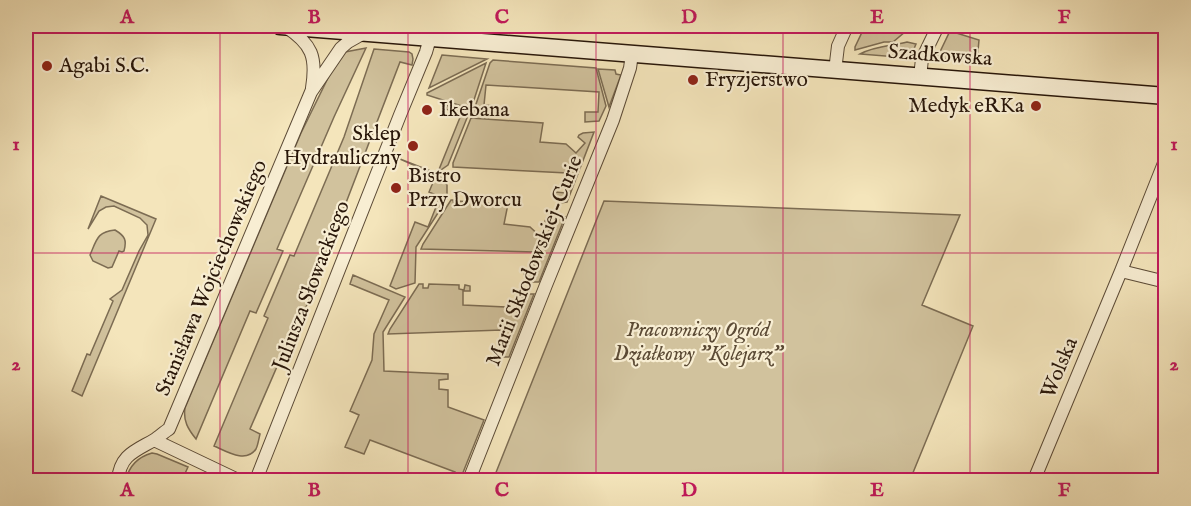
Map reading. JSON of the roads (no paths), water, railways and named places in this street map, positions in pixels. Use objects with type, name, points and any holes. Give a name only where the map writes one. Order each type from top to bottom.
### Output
[{"type":"street","name":"Szadkowska","points":[[280,26],[430,32],[632,54],[1166,96]]},
{"type":"street","name":"Stanisława Wojciechowskiego","points":[[285,26],[301,38],[313,58],[315,71],[312,92]]},
{"type":"street","points":[[835,71],[838,46],[847,26]]},
{"type":"street","points":[[920,77],[922,59],[938,26]]},
{"type":"street","name":"Stanisława Wojciechowskiego","points":[[118,480],[121,466],[128,456],[170,429],[312,92],[341,48],[365,29]]},
{"type":"street","name":"Juliusza Słowackiego","points":[[256,480],[399,115],[426,52],[430,32]]},
{"type":"street","name":"Marii Skłodowskiej-Curie","points":[[469,480],[613,120],[630,68],[632,54]]},
{"type":"street","name":"Wolska","points":[[1034,480],[1166,158]]},
{"type":"street","points":[[1122,270],[1166,282]]},
{"type":"street","points":[[154,440],[238,480]]},
{"type":"place","name":"Agabi S.C.","points":[[47,66]]},
{"type":"place","name":"Fryzjerstwo","points":[[693,80]]},
{"type":"place","name":"Medyk eRKa","points":[[1036,106]]},
{"type":"place","name":"Ikebana","points":[[427,110]]},
{"type":"place","name":"Sklep Hydrauliczny","points":[[413,146]]},
{"type":"place","name":"Bistro Przy Dworcu","points":[[396,188]]},
{"type":"park label","name":"Pracowniczy Ogród Działkowy \"Kolejarz\"","points":[[698,342]]}]
